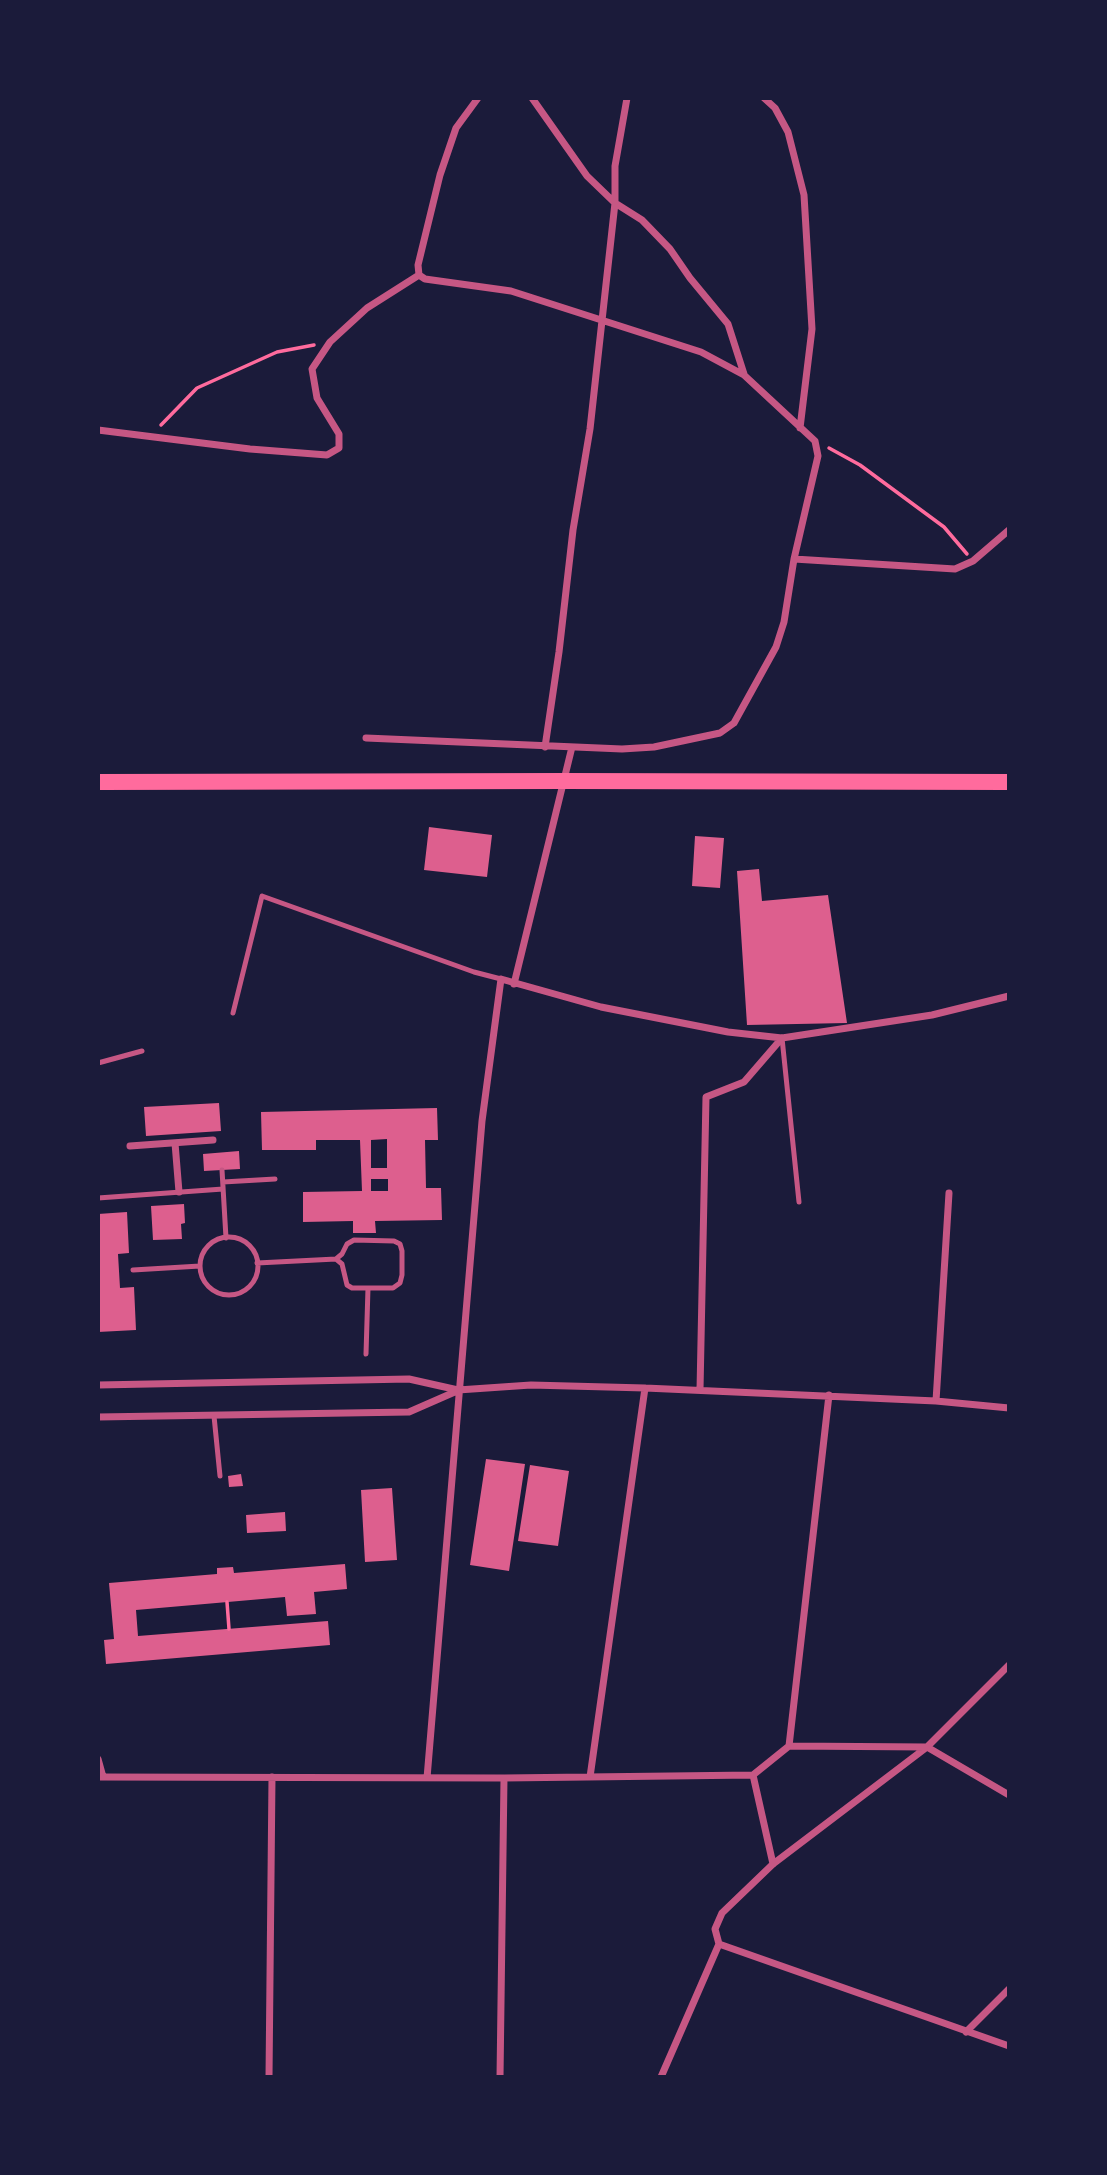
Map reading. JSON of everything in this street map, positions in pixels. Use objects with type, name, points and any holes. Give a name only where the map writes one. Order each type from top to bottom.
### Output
[{"type":"main road","points":[[98,782],[1009,782]]},
{"type":"street","points":[[419,275],[418,265],[437,188],[456,128],[478,98]]},
{"type":"street","points":[[532,98],[587,176],[615,203],[642,220],[670,249],[727,324],[744,375]]},
{"type":"street","points":[[545,747],[573,530],[590,429],[615,203],[615,166],[627,98]]},
{"type":"street","points":[[764,98],[775,108],[789,132],[804,195],[812,329],[800,428]]},
{"type":"street","points":[[366,738],[622,749],[654,747],[720,733],[734,723],[776,647],[784,622],[794,559],[818,456],[815,441],[744,375],[701,352],[512,292],[425,279],[419,275]]},
{"type":"street","points":[[98,430],[250,449],[327,455],[339,448],[340,434],[317,398],[313,369],[330,342],[367,308],[419,275]]},
{"type":"street","points":[[794,559],[955,569],[973,561],[1009,530]]},
{"type":"street","points":[[514,984],[572,747]]},
{"type":"street","points":[[427,1778],[482,1121],[500,979],[601,1007],[728,1032],[782,1038],[932,1015],[1009,996]]},
{"type":"street","points":[[699,1390],[706,1097],[744,1082],[782,1038]]},
{"type":"street","points":[[130,1146],[213,1140]]},
{"type":"street","points":[[176,1143],[179,1192]]},
{"type":"street","points":[[936,1401],[949,1193]]},
{"type":"street","points":[[98,1385],[409,1379],[458,1391],[531,1385],[645,1388],[829,1395],[1009,1408]]},
{"type":"street","points":[[590,1777],[645,1388]]},
{"type":"street","points":[[98,1417],[409,1412],[458,1391]]},
{"type":"street","points":[[789,1746],[829,1395]]},
{"type":"street","points":[[661,2077],[719,1944],[715,1929],[722,1913],[773,1864],[927,1747],[1009,1665]]},
{"type":"street","points":[[98,1759],[101,1777],[504,1778],[753,1775],[789,1746],[927,1747],[1009,1795]]},
{"type":"street","points":[[753,1775],[773,1864]]},
{"type":"street","points":[[269,2077],[272,1777]]},
{"type":"street","points":[[500,2077],[504,1778]]},
{"type":"street","points":[[719,1944],[1009,2046]]},
{"type":"street","points":[[966,2032],[1009,1989]]},
{"type":"lane","points":[[233,1013],[262,897],[500,979]]},
{"type":"lane","points":[[782,1038],[799,1202]]},
{"type":"lane","points":[[98,1063],[142,1051]]},
{"type":"lane","points":[[222,1170],[226,1238]]},
{"type":"lane","points":[[98,1198],[179,1192],[275,1179]]},
{"type":"lane","points":[[226,1238],[246,1243],[257,1263],[256,1276],[252,1283],[245,1290],[228,1295],[209,1287],[203,1280],[200,1266],[204,1251],[210,1244],[226,1238]]},
{"type":"lane","points":[[257,1263],[336,1259],[347,1244],[354,1240],[394,1241],[400,1244],[402,1251],[400,1283],[393,1288],[352,1288],[347,1285],[342,1264],[336,1259]]},
{"type":"lane","points":[[133,1270],[200,1266]]},
{"type":"lane","points":[[366,1354],[368,1288]]},
{"type":"lane","points":[[214,1416],[220,1476]]},
{"type":"path","points":[[150,436],[197,388],[277,352],[330,342]]},
{"type":"path","points":[[815,441],[860,465],[944,527],[973,561]]},
{"type":"path","points":[[227,1602],[229,1629]]},
{"type":"building","points":[[429,827],[492,835],[487,877],[424,870]]},
{"type":"building","points":[[695,836],[724,838],[720,888],[692,886]]},
{"type":"building","points":[[759,869],[762,901],[828,895],[847,1023],[747,1025],[737,871]]},
{"type":"building","points":[[219,1103],[221,1131],[146,1136],[144,1107]]},
{"type":"building","points":[[437,1108],[438,1140],[425,1140],[426,1188],[441,1188],[442,1220],[375,1221],[376,1233],[353,1233],[353,1221],[303,1222],[303,1192],[362,1191],[360,1140],[316,1140],[316,1150],[262,1150],[261,1112]],"holes":[[[387,1139],[387,1168],[371,1168],[371,1140]],[[371,1179],[388,1179],[388,1191],[371,1191]]]},
{"type":"building","points":[[239,1151],[240,1169],[204,1171],[203,1154]]},
{"type":"building","points":[[184,1204],[182,1239],[153,1240],[151,1206]]},
{"type":"building","points":[[127,1212],[129,1253],[118,1254],[120,1288],[134,1287],[136,1330],[98,1332],[98,1214]]},
{"type":"building","points":[[486,1459],[525,1464],[509,1571],[470,1565]]},
{"type":"building","points":[[530,1465],[569,1471],[558,1546],[518,1541]]},
{"type":"building","points":[[241,1474],[243,1486],[229,1487],[228,1476]]},
{"type":"building","points":[[392,1488],[397,1560],[365,1562],[361,1490]]},
{"type":"building","points":[[285,1512],[286,1531],[247,1533],[246,1515]]},
{"type":"building","points":[[345,1564],[347,1589],[314,1592],[316,1614],[287,1616],[285,1597],[136,1610],[138,1636],[328,1621],[330,1645],[106,1664],[104,1640],[114,1639],[109,1583],[217,1574],[217,1568],[233,1567],[234,1573]]}]
